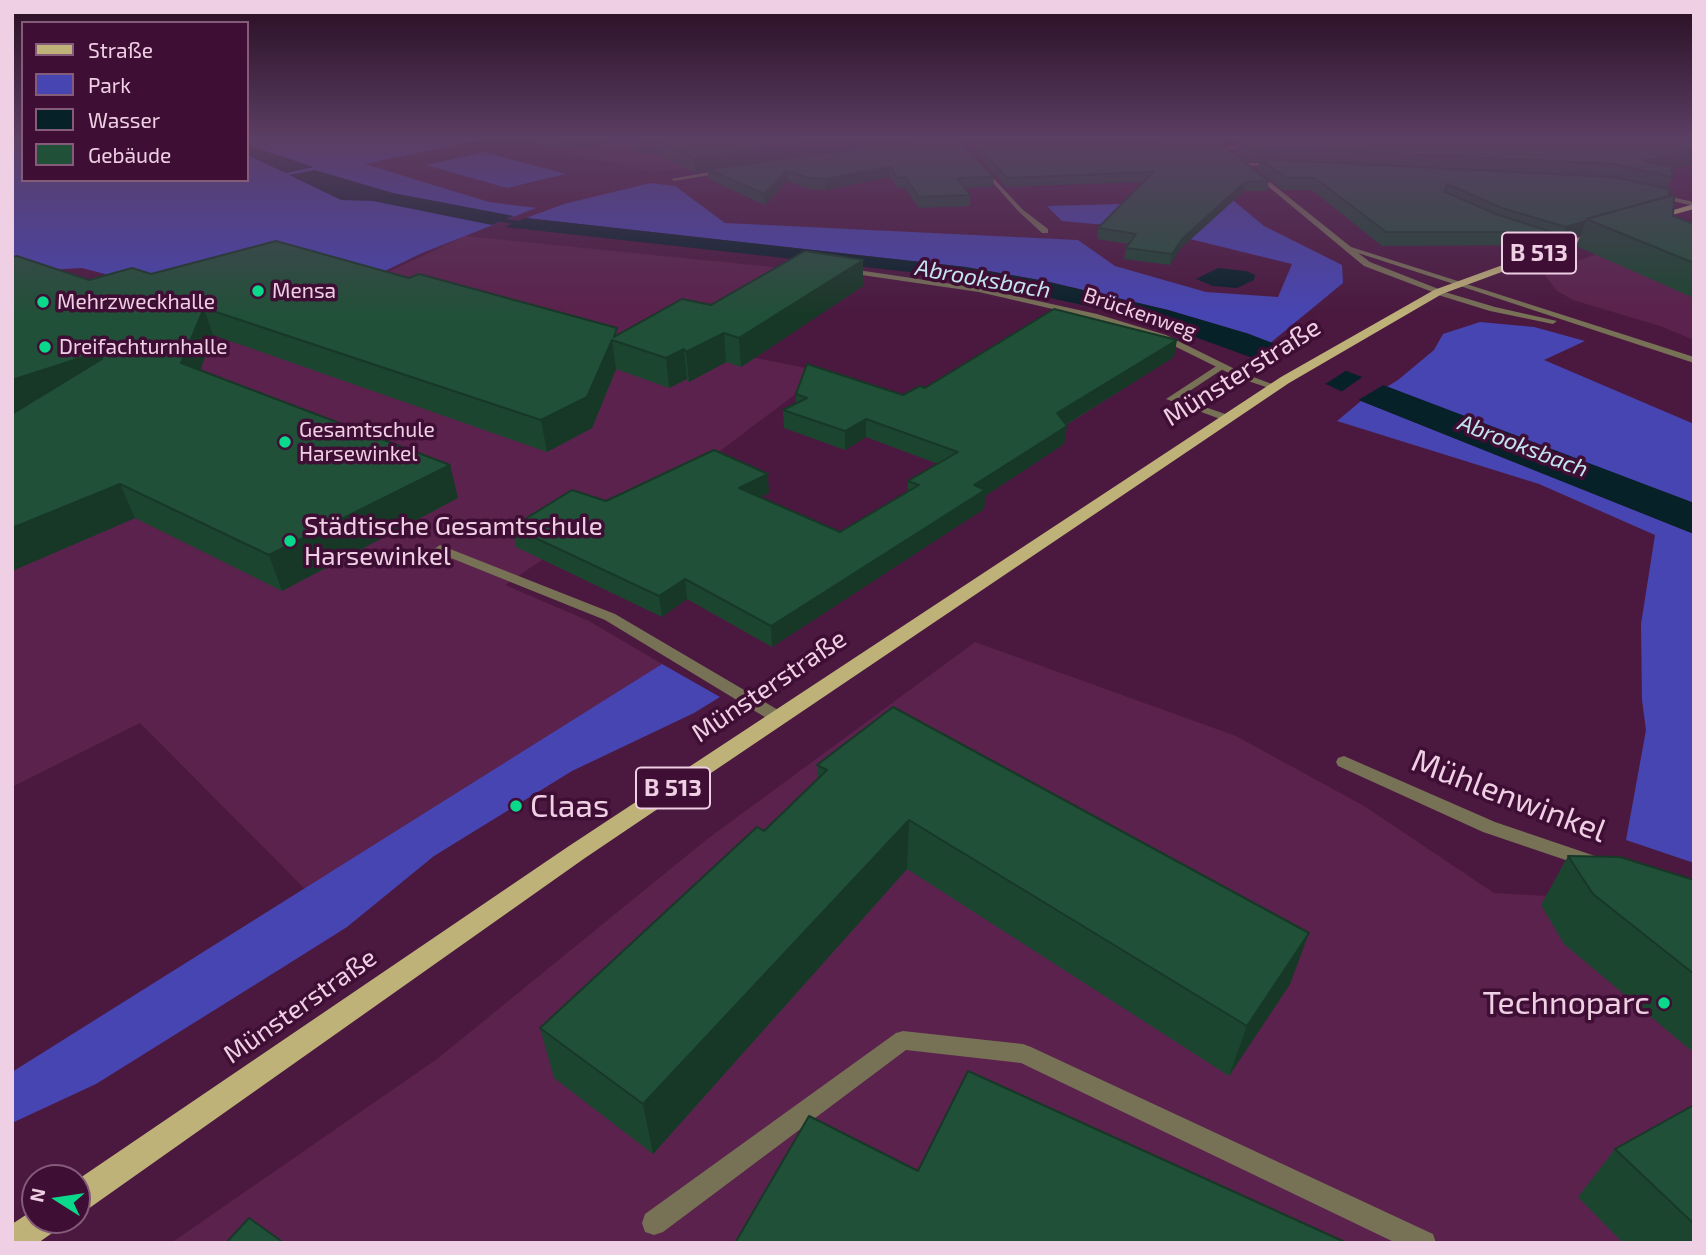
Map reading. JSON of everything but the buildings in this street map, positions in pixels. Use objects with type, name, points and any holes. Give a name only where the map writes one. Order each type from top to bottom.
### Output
[{"type":"main road","points":[[1645,220],[1694,205]]},
{"type":"main road","name":"B 513","points":[[1460,283],[1609,230]]},
{"type":"main road","name":"Münsterstraße","points":[[91,1188],[566,860],[1227,418],[1327,354],[1438,292],[1460,283]]},
{"type":"street","points":[[1009,198],[1045,231]]},
{"type":"street","points":[[1285,198],[1367,264],[1438,292],[1493,309],[1592,328]]},
{"type":"street","points":[[1664,198],[1694,205]]},
{"type":"street","points":[[1522,234],[1564,245]]},
{"type":"street","points":[[1345,246],[1694,360]]},
{"type":"street","name":"Brückenweg","points":[[835,270],[979,289],[1094,316],[1163,337],[1222,367],[1280,383]]},
{"type":"street","points":[[1222,367],[1171,399],[1227,418]]},
{"type":"street","points":[[440,549],[610,617],[779,718]]},
{"type":"street","name":"Mühlenwinkel","points":[[1344,762],[1489,827],[1604,866]]},
{"type":"street","points":[[654,1223],[902,1040],[1023,1054],[1424,1243]]},
{"type":"shaded area","points":[[1666,227],[1694,237],[1694,340],[1660,326],[1573,300],[1557,291],[1544,274]]},
{"type":"shaded area","name":"Städtische Gesamtschule Harsewinkel","points":[[465,236],[773,267],[777,269],[663,339],[825,372],[720,451],[625,503],[505,585],[589,621],[662,664],[306,890],[140,723],[12,787],[12,417],[264,330]]},
{"type":"shaded area","name":"Claas","points":[[975,642],[1236,736],[1364,806],[1494,893],[1636,901],[1694,920],[1694,1243],[171,1243],[437,1059],[706,840]]},
{"type":"green space","points":[[12,198],[475,198],[536,208],[422,253],[358,284],[120,278],[82,268],[12,272]]},
{"type":"green space","points":[[590,198],[691,198],[725,223],[1078,240],[1115,266],[1206,292],[1278,297],[1292,264],[1149,229],[1062,221],[1047,206],[1234,201],[1264,226],[1342,265],[1343,283],[1269,344],[1249,334],[1168,310],[1045,281],[966,267],[526,218]]},
{"type":"green space","points":[[1480,322],[1534,327],[1585,341],[1544,360],[1694,424],[1694,503],[1385,388],[1434,350],[1443,334]]},
{"type":"green space","points":[[1361,401],[1694,534],[1694,863],[1626,840],[1646,730],[1642,700],[1641,624],[1655,535],[1539,484],[1337,421]]},
{"type":"green space","points":[[662,664],[720,697],[694,713],[572,771],[434,856],[347,927],[285,966],[96,1084],[12,1123],[12,1072]]},
{"type":"water","points":[[336,198],[417,198],[514,216],[492,225],[373,201]]},
{"type":"water","points":[[526,218],[966,267],[1045,281],[1168,310],[1249,334],[1694,503],[1694,534],[1361,401],[1328,385],[1142,318],[954,277],[505,227]]},
{"type":"water","points":[[1218,268],[1246,271],[1255,275],[1254,280],[1237,288],[1213,286],[1196,279]]},
{"type":"pier","points":[[1276,343],[1347,370],[1322,386],[1252,359]]},
{"type":"pier","points":[[1364,376],[1385,384],[1355,402],[1338,394]]},
{"type":"waterway","name":"Abrooksbach","points":[[486,218],[532,225]]},
{"type":"place","name":"Mensa","points":[[258,291]]},
{"type":"place","name":"Mehrzweckhalle","points":[[43,302]]},
{"type":"place","name":"Dreifachturnhalle","points":[[45,347]]},
{"type":"place","name":"Gesamtschule Harsewinkel","points":[[285,442]]},
{"type":"place","name":"Städtische Gesamtschule Harsewinkel","points":[[290,541]]},
{"type":"place","name":"Claas","points":[[516,806]]},
{"type":"place","name":"Technoparc","points":[[1664,1003]]}]
